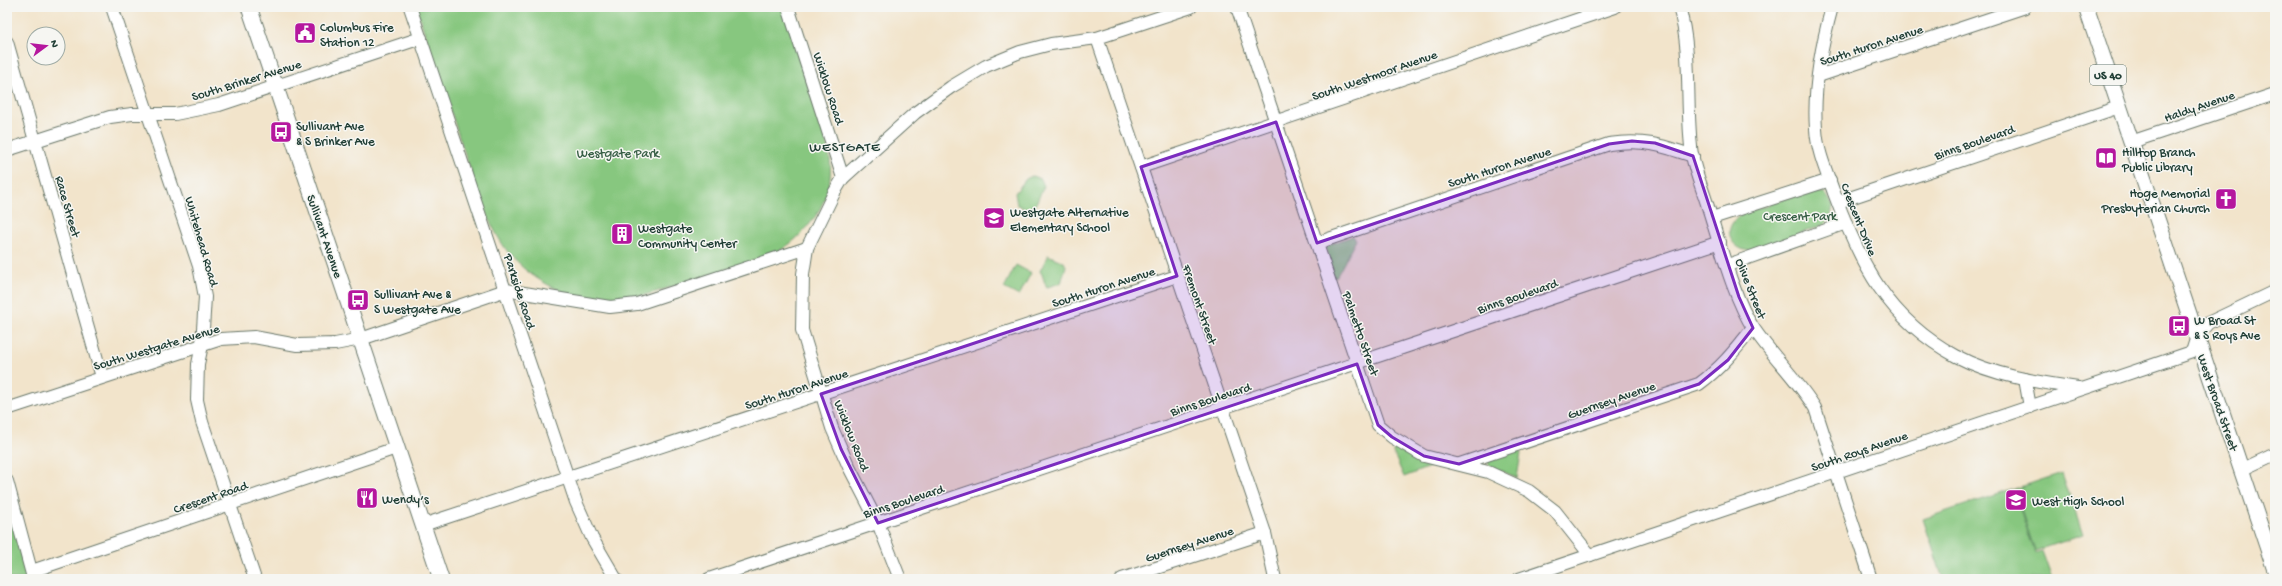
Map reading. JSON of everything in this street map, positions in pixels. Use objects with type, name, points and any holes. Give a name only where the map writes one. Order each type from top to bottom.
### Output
[{"type":"main road","name":"Sullivant Avenue","points":[[249,7],[440,579]]},
{"type":"main road","name":"West Broad Street","points":[[2086,7],[2275,570]]},
{"type":"street","name":"Whitehead Road","points":[[112,7],[199,266],[205,297],[202,345],[198,364],[197,400],[229,504],[255,579]]},
{"type":"street","name":"Parkside Road","points":[[410,7],[576,502],[592,538],[616,579]]},
{"type":"street","name":"Wicklow Road","points":[[788,7],[844,178]]},
{"type":"street","points":[[807,248],[844,178],[915,113],[951,87],[986,66],[1020,52],[1051,44],[1097,38],[1191,7]]},
{"type":"street","name":"Palmetto Street","points":[[1237,7],[1378,425],[1392,438],[1424,456],[1488,472],[1529,491],[1555,511],[1590,555]]},
{"type":"street","name":"South Westmoor Avenue","points":[[1141,167],[1615,7]]},
{"type":"street","name":"Olive Street","points":[[1679,7],[1688,51],[1692,156],[1720,242],[1739,296],[1753,328],[1802,387],[1815,408],[1871,579]]},
{"type":"street","name":"Crescent Drive","points":[[1832,7],[1825,31],[1818,76],[1816,131],[1830,180],[1852,242],[1879,288],[1914,327],[1957,356],[2008,376],[2082,388]]},
{"type":"street","name":"South Huron Avenue","points":[[1818,76],[2025,7]]},
{"type":"street","name":"South Brinker Avenue","points":[[7,150],[96,120],[122,114],[185,113],[219,105],[421,38]]},
{"type":"street","name":"Fremont Street","points":[[1097,38],[1265,533],[1275,579]]},
{"type":"street","name":"Race Street","points":[[7,42],[102,377]]},
{"type":"street","name":"Haldy Avenue","points":[[2131,142],[2275,94]]},
{"type":"street","name":"Binns Boulevard","points":[[1838,202],[2119,107]]},
{"type":"street","name":"South Huron Avenue","points":[[1317,243],[1609,144],[1632,141],[1655,143],[1692,156]]},
{"type":"street","points":[[1712,218],[1830,180]]},
{"type":"street","points":[[1728,265],[1846,223]]},
{"type":"street","name":"Binns Boulevard","points":[[709,579],[1358,364],[1720,242]]},
{"type":"street","name":"Wicklow Road","points":[[807,248],[803,274],[802,330],[821,394],[841,449],[878,523],[895,562],[900,579]]},
{"type":"street","name":"South Westgate Avenue","points":[[7,409],[202,345],[236,337],[254,338],[297,345],[335,344],[361,339],[506,290],[610,307],[637,304],[807,248]]},
{"type":"street","name":"South Huron Avenue","points":[[423,525],[1177,276]]},
{"type":"street","points":[[2196,336],[2208,323],[2275,291]]},
{"type":"street","name":"Guernsey Avenue","points":[[1459,464],[1699,384],[1728,360],[1753,328]]},
{"type":"street","name":"South Roys Avenue","points":[[1519,579],[2192,352],[2196,336]]},
{"type":"street","points":[[2025,379],[2030,407]]},
{"type":"street","name":"Crescent Road","points":[[33,575],[229,504],[396,448]]},
{"type":"street","points":[[2241,470],[2275,454]]},
{"type":"street","points":[[7,481],[33,575]]},
{"type":"street","name":"Guernsey Avenue","points":[[1122,579],[1265,533]]},
{"type":"highlighted area","points":[[1276,122],[1317,243],[1609,144],[1632,141],[1655,143],[1693,156],[1739,297],[1753,328],[1728,360],[1699,384],[1459,464],[1424,456],[1392,437],[1378,425],[1357,364],[878,523],[841,449],[821,394],[1177,276],[1141,167]]},
{"type":"green space","name":"Westgate Park","points":[[416,7],[783,7],[829,151],[830,174],[828,189],[823,202],[816,215],[797,238],[773,255],[656,292],[631,298],[607,300],[577,296],[548,285],[523,268],[507,251],[499,239],[482,205]]},
{"type":"green space","points":[[1032,176],[1041,179],[1044,186],[1032,212],[1017,205],[1015,193],[1026,179]]},
{"type":"green space","name":"Crescent Park","points":[[1809,191],[1825,193],[1833,205],[1831,217],[1824,225],[1751,251],[1739,248],[1734,244],[1731,239],[1730,229],[1732,223],[1737,218],[1760,207]]},
{"type":"green space","points":[[1353,236],[1356,240],[1336,277],[1333,276],[1325,246]]},
{"type":"green space","points":[[1048,255],[1064,262],[1066,266],[1061,283],[1047,287],[1040,271]]},
{"type":"green space","points":[[1016,265],[1031,273],[1019,296],[1004,288]]},
{"type":"green space","points":[[1395,447],[1415,458],[1428,461],[1432,466],[1404,477],[1393,452]]},
{"type":"green space","points":[[1518,450],[1521,453],[1517,478],[1489,465],[1488,462],[1490,460]]},
{"type":"green space","points":[[2062,473],[2083,535],[2035,551],[2014,489]]},
{"type":"green space","points":[[2013,489],[2035,553],[2042,551],[2052,579],[1943,579],[1923,519]]},
{"type":"green space","points":[[7,502],[28,579],[7,579]]},
{"type":"place","name":"Columbus Fire Station 12","points":[[305,33]]},
{"type":"place","name":"Sullivant Ave & S Brinker Ave","points":[[281,132]]},
{"type":"place","name":"Hilltop Branch Public Library","points":[[2106,158]]},
{"type":"place","name":"Hoge Memorial Presbyterian Church","points":[[2226,199]]},
{"type":"place","name":"Westgate Alternative Elementary School","points":[[994,218]]},
{"type":"place","name":"Westgate Community Center","points":[[622,234]]},
{"type":"place","name":"Sullivant Ave & S Westgate Ave","points":[[358,300]]},
{"type":"place","name":"W Broad St & S Roys Ave","points":[[2179,326]]},
{"type":"place","name":"Wendy’s","points":[[367,498]]},
{"type":"place","name":"West High School","points":[[2016,500]]},
{"type":"district","name":"WESTGATE","points":[[845,146]]}]
